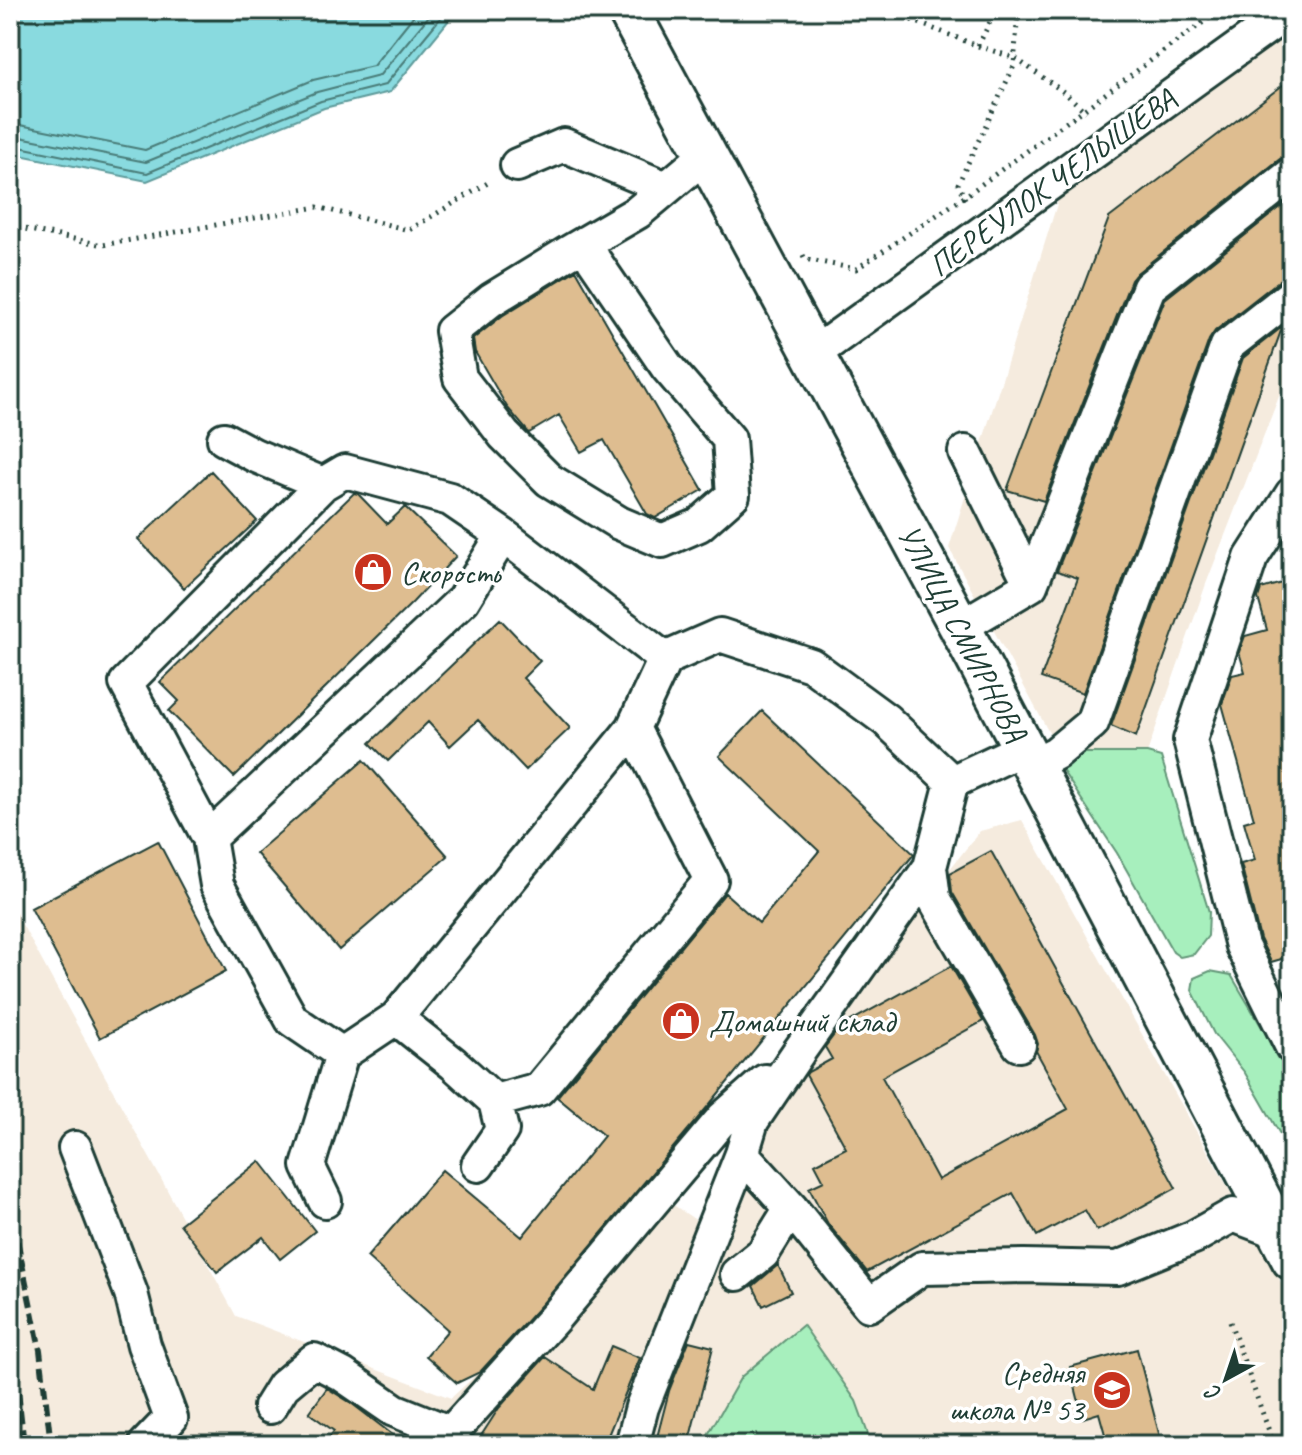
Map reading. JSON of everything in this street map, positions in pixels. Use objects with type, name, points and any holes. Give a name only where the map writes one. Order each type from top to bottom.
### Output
[{"type":"main road","name":"УЛИЦА СМИРНОВА","points":[[628,10],[1287,1239]]},
{"type":"street","name":"ПЕРЕУЛОК ЧЕЛЫШЕВА","points":[[812,355],[1291,10]]},
{"type":"street","points":[[517,165],[564,145],[666,188]]},
{"type":"street","points":[[586,242],[594,260],[667,367],[729,439],[733,495],[699,525],[662,541],[619,523],[549,480],[504,435],[460,378],[452,331],[491,300],[586,242],[638,212],[706,155]]},
{"type":"street","points":[[960,627],[1031,585],[1149,287],[1292,174]]},
{"type":"street","points":[[952,782],[1028,756],[1056,753],[1092,723],[1227,346],[1292,295]]},
{"type":"street","points":[[224,439],[323,484]]},
{"type":"street","points":[[965,452],[1031,585]]},
{"type":"street","points":[[342,1054],[292,1020],[217,885],[209,838],[126,683],[323,484],[345,471],[450,499],[503,535],[665,659]]},
{"type":"street","points":[[1292,494],[1251,558],[1190,740],[1242,946],[1292,1047]]},
{"type":"street","points":[[209,838],[463,600],[503,535]]},
{"type":"street","points":[[325,1201],[308,1166],[342,1054],[396,1018],[633,728],[665,659],[720,635],[811,665],[886,720],[952,782]]},
{"type":"street","points":[[495,1101],[539,1089],[711,880],[633,728]]},
{"type":"street","points":[[632,1445],[642,1407],[742,1154],[752,1121],[930,867],[952,782]]},
{"type":"street","points":[[930,867],[934,898],[1019,1045]]},
{"type":"street","points":[[396,1018],[495,1101],[502,1130],[478,1165]]},
{"type":"street","points":[[270,1407],[283,1386],[314,1360],[447,1439],[557,1315],[723,1118],[800,1050]]},
{"type":"street","points":[[75,1148],[131,1293],[144,1345],[171,1418],[145,1445]]},
{"type":"street","points":[[742,1154],[791,1208],[869,1305],[922,1268],[1118,1268],[1194,1237],[1233,1215],[1287,1239]]},
{"type":"street","points":[[737,1274],[763,1253],[791,1208]]},
{"type":"path","points":[[881,10],[1015,58],[1065,93],[1110,140]]},
{"type":"path","points":[[978,46],[996,10]]},
{"type":"path","points":[[984,231],[958,184],[1014,66],[1018,10]]},
{"type":"path","points":[[797,246],[805,259],[856,269],[964,197],[1220,10]]},
{"type":"path","points":[[10,226],[103,245],[317,207],[409,230],[517,165]]},
{"type":"path","points":[[1230,1322],[1274,1445]]},
{"type":"shaded area","points":[[1292,10],[1292,363],[1206,584],[1147,753],[1060,753],[949,548],[1069,166]]},
{"type":"shaded area","points":[[1022,820],[1292,1302],[1292,1445],[637,1445],[760,1134],[806,1051],[980,831]]},
{"type":"shaded area","points":[[10,887],[12,906],[236,1316],[451,1398],[666,1200],[703,1225],[628,1445],[10,1445]]},
{"type":"green space","points":[[1060,753],[1147,753],[1161,757],[1209,912],[1208,936],[1194,954],[1180,957],[1173,952],[1117,853],[1056,761]]},
{"type":"green space","points":[[1210,971],[1231,975],[1292,1078],[1292,1141],[1289,1144],[1284,1141],[1245,1073],[1214,1034],[1192,990],[1194,978]]},
{"type":"green space","points":[[803,1325],[856,1401],[872,1445],[702,1445],[741,1377]]},
{"type":"water","points":[[10,10],[462,10],[453,15],[390,92],[324,108],[147,181],[10,153]]},
{"type":"building","points":[[1292,78],[1292,155],[1280,159],[1131,280],[1044,501],[1007,490],[1109,218]]},
{"type":"building","points":[[1292,198],[1292,276],[1280,280],[1215,331],[1209,340],[1083,693],[1041,678],[1078,578],[1057,571],[1165,299]]},
{"type":"building","points":[[576,270],[703,490],[655,518],[647,514],[604,440],[581,452],[559,415],[529,433],[507,407],[475,352],[473,339],[502,316]]},
{"type":"building","points":[[1292,319],[1292,323],[1281,331],[1136,737],[1111,726],[1243,358]]},
{"type":"building","points":[[211,471],[257,521],[184,588],[138,539]]},
{"type":"building","points":[[354,493],[387,524],[405,507],[456,556],[234,777],[169,711],[179,701],[160,682]]},
{"type":"building","points":[[1292,580],[1292,956],[1271,962],[1260,939],[1241,864],[1255,860],[1244,822],[1254,819],[1222,704],[1232,675],[1245,672],[1239,652],[1245,636],[1267,630],[1258,598],[1261,589]]},
{"type":"building","points":[[500,619],[540,661],[523,678],[570,728],[526,770],[478,720],[450,746],[428,722],[388,761],[370,743]]},
{"type":"building","points":[[762,711],[914,854],[543,1303],[480,1372],[457,1383],[426,1356],[448,1330],[367,1257],[442,1170],[522,1237],[604,1136],[557,1097],[725,893],[759,923],[819,851],[719,756]]},
{"type":"building","points":[[364,760],[448,856],[339,950],[256,853]]},
{"type":"building","points":[[158,841],[226,971],[100,1038],[31,908]]},
{"type":"building","points":[[991,851],[1176,1188],[1097,1231],[1085,1210],[1037,1236],[1013,1193],[867,1272],[828,1224],[809,1188],[824,1181],[815,1164],[846,1148],[806,1075],[832,1059],[825,1047],[840,1027],[951,966],[983,1021],[882,1077],[938,1180],[1068,1109],[1036,1051],[1038,1044],[1035,1035],[952,892],[950,873]]},
{"type":"building","points":[[260,1161],[315,1231],[280,1259],[263,1237],[217,1272],[180,1224]]},
{"type":"building","points":[[778,1265],[791,1292],[763,1306],[753,1286]]},
{"type":"building","points":[[689,1341],[713,1347],[688,1445],[655,1445],[669,1391]]},
{"type":"building","points":[[611,1346],[640,1358],[604,1445],[475,1445],[499,1408],[545,1357],[593,1389]]},
{"type":"building","name":"Средняя школа № 53","points":[[1137,1349],[1162,1445],[1108,1445],[1099,1413],[1083,1418],[1070,1367]]},
{"type":"building","points":[[327,1388],[406,1445],[323,1445],[334,1431],[309,1413]]},
{"type":"railway","points":[[10,1206],[40,1350],[51,1445]]},
{"type":"railway","points":[[10,1321],[24,1445]]},
{"type":"place","name":"Скорость","points":[[373,572]]},
{"type":"place","name":"Домашний склад","points":[[681,1021]]},
{"type":"place","name":"Средняя школа № 53","points":[[1112,1390]]}]
